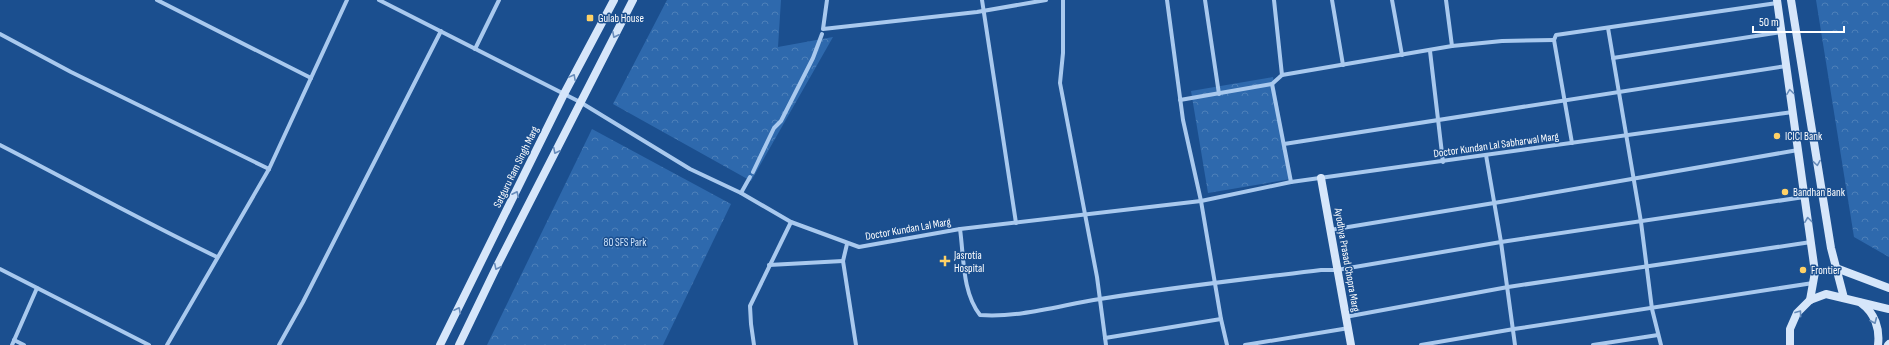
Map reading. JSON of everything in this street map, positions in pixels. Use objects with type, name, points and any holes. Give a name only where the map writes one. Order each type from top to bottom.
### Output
[{"type":"street","points":[[158,0],[311,78]]},
{"type":"street","points":[[167,345],[269,169],[347,0]]},
{"type":"street","name":"Doctor Kundan Lal Marg","points":[[379,0],[580,102],[690,169],[741,193],[790,222],[859,248],[960,229],[1201,201]]},
{"type":"street","points":[[475,48],[499,0]]},
{"type":"street","name":"Satguru Ram Singh Marg","points":[[440,345],[564,94],[614,0]]},
{"type":"street","points":[[459,345],[632,0]]},
{"type":"street","points":[[827,0],[823,29],[982,12],[1046,0]]},
{"type":"street","points":[[982,0],[982,12],[1016,223]]},
{"type":"street","points":[[1063,0],[1063,47],[1060,83],[1100,299],[1106,345]]},
{"type":"street","points":[[1167,0],[1180,100],[1201,201],[1221,319],[1227,345]]},
{"type":"street","points":[[1205,0],[1220,94]]},
{"type":"street","points":[[1274,0],[1282,75]]},
{"type":"street","points":[[1332,0],[1343,65]]},
{"type":"street","points":[[1392,0],[1402,55]]},
{"type":"street","points":[[1446,0],[1452,46]]},
{"type":"street","points":[[1791,0],[1831,248],[1844,298]]},
{"type":"street","points":[[1572,143],[1554,40],[1556,35],[1777,2],[1815,272],[1810,300]]},
{"type":"street","points":[[1608,28],[1641,222],[1652,309],[1661,345]]},
{"type":"street","points":[[279,345],[307,294],[441,31]]},
{"type":"street","points":[[1613,58],[1782,32]]},
{"type":"street","points":[[0,34],[71,72],[269,169]]},
{"type":"street","points":[[753,172],[774,128],[781,121],[813,58],[822,34]]},
{"type":"street","points":[[1180,100],[1272,84],[1282,75],[1430,51],[1452,46],[1502,41],[1554,40]]},
{"type":"street","points":[[1430,51],[1443,162]]},
{"type":"street","points":[[1284,144],[1438,121],[1565,99],[1786,66]]},
{"type":"street","points":[[1272,84],[1291,182]]},
{"type":"street","name":"Doctor Kundan Lal Sabharwal Marg","points":[[1201,201],[1291,182],[1793,112]]},
{"type":"street","points":[[0,145],[115,204],[150,224],[217,257]]},
{"type":"street","points":[[1330,230],[1798,150]]},
{"type":"street","points":[[1486,155],[1508,287],[1515,345]]},
{"type":"street","points":[[741,193],[750,177]]},
{"type":"street","name":"Ayodhya Prasad Chopra Marg","points":[[1321,178],[1351,345]]},
{"type":"street","points":[[960,229],[969,293],[974,308],[980,315],[1000,316],[1215,282],[1320,270],[1337,270],[1501,242],[1805,197]]},
{"type":"street","points":[[753,344],[750,324],[750,306],[790,222]]},
{"type":"street","points":[[1345,317],[1508,287],[1811,242]]},
{"type":"street","points":[[847,244],[843,261],[856,345]]},
{"type":"street","points":[[769,265],[843,261]]},
{"type":"street","points":[[1836,268],[1889,288]]},
{"type":"street","points":[[0,269],[149,345]]},
{"type":"street","points":[[1421,345],[1514,329],[1652,309],[1813,283]]},
{"type":"street","points":[[12,345],[37,288]]},
{"type":"street","points":[[1790,345],[1790,329],[1797,312],[1810,300],[1826,294],[1889,309]]},
{"type":"street","points":[[1859,301],[1867,307],[1874,318],[1878,331],[1878,345]]},
{"type":"street","points":[[1105,338],[1221,319]]},
{"type":"street","points":[[1245,345],[1349,328]]},
{"type":"street","points":[[1593,345],[1658,335]]},
{"type":"street","points":[[14,340],[24,345]]},
{"type":"green space","points":[[667,0],[781,0],[778,47],[833,37],[751,181],[613,104]]},
{"type":"green space","points":[[1816,0],[1889,0],[1889,257],[1854,237]]},
{"type":"green space","points":[[1273,77],[1291,179],[1208,193],[1191,91]]},
{"type":"green space","name":"80 SFS Park","points":[[592,129],[731,204],[663,345],[487,345]]},
{"type":"place","name":"Gulab House","points":[[590,18]]},
{"type":"place","name":"ICICI Bank","points":[[1777,136]]},
{"type":"place","name":"Bandhan Bank","points":[[1785,192]]},
{"type":"place","name":"Jasrotia Hospital","points":[[945,261]]},
{"type":"place","name":"Frontier","points":[[1803,270]]}]
